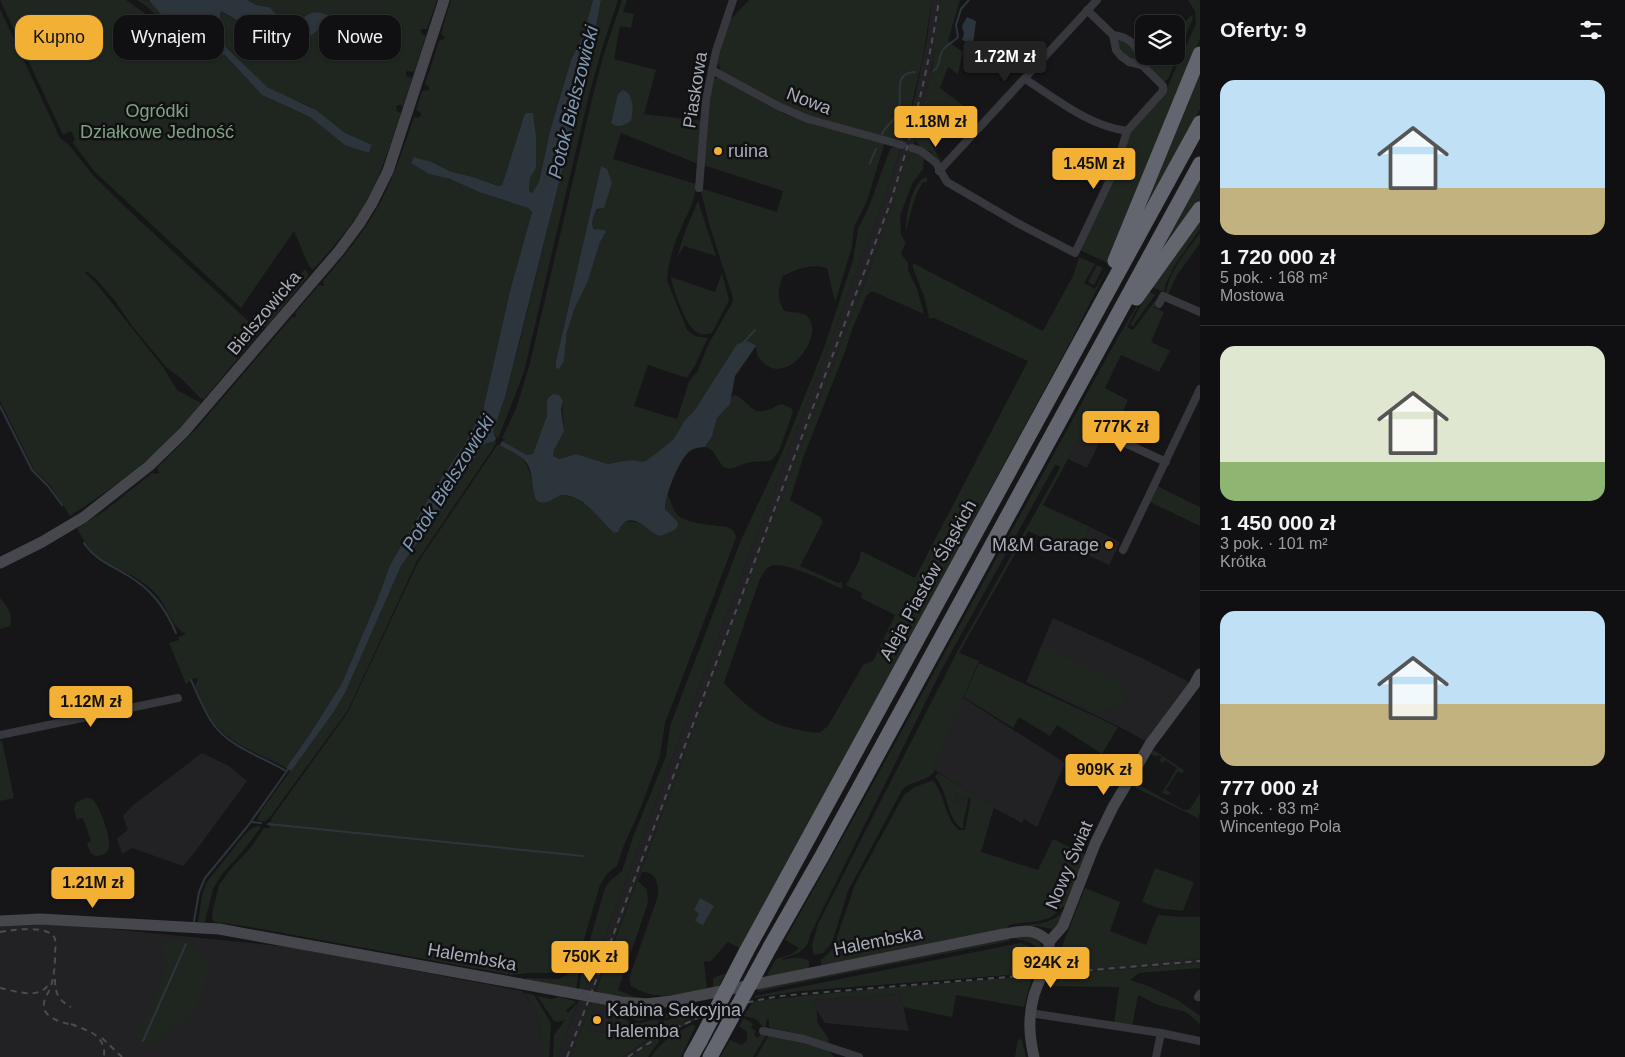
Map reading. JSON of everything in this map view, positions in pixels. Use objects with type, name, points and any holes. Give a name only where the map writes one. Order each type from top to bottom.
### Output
[{"type":"highway","points":[[1080,342],[1200,54]]},
{"type":"highway","name":"Aleja Piastów Śląskich","points":[[691,1057],[922,629],[1200,123]]},
{"type":"highway","points":[[710,1057],[1200,164]]},
{"type":"highway","points":[[1099,350],[1200,209]]},
{"type":"street","name":"Bielszowicka","points":[[0,563],[42,542],[84,517],[149,466],[184,432],[339,251],[372,203],[388,171],[444,0]]},
{"type":"street","name":"Piaskowa","points":[[699,188],[706,99],[725,20],[733,0]]},
{"type":"street","points":[[939,171],[1097,0]]},
{"type":"street","points":[[1087,10],[1113,35],[1124,37],[1135,46]]},
{"type":"street","points":[[1113,35],[1118,54],[1129,62],[1135,63]]},
{"type":"street","points":[[912,148],[921,151],[936,163],[947,182],[1021,225],[1075,253],[1116,168],[1127,131],[1163,91],[1163,86],[1142,65]]},
{"type":"street","name":"Nowa","points":[[712,70],[808,120],[902,145]]},
{"type":"street","points":[[1025,79],[1085,118],[1112,129],[1127,131]]},
{"type":"street","points":[[1159,304],[1163,296],[1200,312]]},
{"type":"street","points":[[1123,550],[1200,388]]},
{"type":"street","points":[[1086,425],[1166,462]]},
{"type":"street","name":"Nowy Świat","points":[[1048,942],[1062,926],[1095,844],[1113,807],[1150,744],[1194,685],[1200,674]]},
{"type":"street","points":[[0,735],[178,698]]},
{"type":"street","name":"Halembska","points":[[0,921],[40,920],[192,927],[250,934],[621,1002],[646,1004],[672,1002],[1004,934],[1030,930],[1039,934],[1048,942]]},
{"type":"street","points":[[1034,1057],[1029,1032],[1030,1012],[1049,954],[1048,942]]},
{"type":"street","points":[[1030,1012],[1161,1033],[1200,1042]]},
{"type":"street","points":[[762,1031],[804,1039],[859,1057]]},
{"type":"street","points":[[1156,1057],[1161,1033]]},
{"type":"shaded area","points":[[932,0],[941,0],[937,39],[915,140],[893,208],[594,993],[584,991],[885,196],[901,149],[916,93],[927,39]]},
{"type":"shaded area","points":[[1085,427],[1103,435],[1087,468],[1068,459]]},
{"type":"shaded area","points":[[1090,527],[1120,542],[1109,565],[1079,551]]},
{"type":"shaded area","points":[[1053,618],[1144,659],[1191,683],[1147,742],[1026,682]]},
{"type":"shaded area","points":[[962,697],[1065,763],[1037,827],[1024,819],[1022,823],[994,808],[933,769]]},
{"type":"shaded area","points":[[202,753],[229,766],[247,781],[197,849],[183,866],[132,848],[122,854],[117,838],[128,830],[123,816],[132,806]]},
{"type":"shaded area","points":[[957,794],[969,797],[967,806],[954,803]]},
{"type":"shaded area","points":[[51,923],[290,947],[522,991],[536,1010],[543,1043],[542,1057],[0,1057],[0,926]]},
{"type":"shaded area","points":[[1200,958],[1200,963],[1051,975],[1053,970]]},
{"type":"shaded area","points":[[900,994],[909,1031],[825,1023],[810,1000]]},
{"type":"shaded area","points":[[579,1000],[592,1002],[571,1057],[557,1057]]},
{"type":"shaded area","points":[[594,1004],[616,1010],[610,1035],[588,1029]]},
{"type":"shaded area","points":[[703,1014],[700,1018],[670,1033],[631,1057],[623,1057],[669,1028]]},
{"type":"green space","name":"Ogródki Działkowe Jedność","points":[[0,0],[126,0],[147,15],[113,15],[113,60],[224,60],[225,55],[262,95],[310,117],[345,144],[369,153],[372,146],[345,133],[309,106],[271,90],[240,60],[309,60],[309,36],[319,26],[319,60],[401,60],[401,15],[329,15],[318,12],[308,15],[276,15],[269,7],[256,5],[247,0],[437,0],[427,29],[421,29],[421,34],[426,35],[414,72],[406,72],[406,76],[412,78],[403,106],[398,105],[396,107],[397,111],[401,113],[389,150],[362,209],[313,270],[309,266],[294,231],[241,308],[94,171],[73,143],[75,139],[71,131],[63,135],[28,60],[103,60],[103,15],[15,15],[15,32]]},
{"type":"green space","points":[[137,0],[150,1],[163,15],[156,15]]},
{"type":"green space","points":[[451,0],[593,0],[583,36],[571,60],[550,131],[539,182],[532,193],[529,191],[530,178],[536,168],[534,117],[522,122],[502,185],[498,186],[452,172],[424,159],[414,157],[429,174],[450,179],[479,192],[532,211],[510,291],[483,410],[465,443],[436,486],[390,565],[342,683],[286,768],[239,744],[222,732],[215,724],[206,711],[195,686],[198,678],[192,679],[186,684],[169,643],[179,640],[178,637],[186,634],[173,622],[160,599],[152,590],[135,578],[97,557],[91,551],[77,528],[107,509],[152,473],[159,473],[157,468],[196,429],[292,317],[296,317],[295,313],[319,285],[324,286],[323,281],[358,238],[376,210],[393,176],[414,117],[418,118],[421,116],[421,113],[416,110],[422,91],[429,90],[429,87],[425,84],[439,41],[445,38],[441,33]]},
{"type":"green space","points":[[601,0],[618,0],[589,95],[524,372],[498,439],[493,432],[517,353],[584,82],[587,55],[596,27]]},
{"type":"green space","points":[[622,0],[627,0],[623,12],[634,14],[631,28],[620,26],[614,59],[656,70],[644,114],[702,121],[698,164],[621,133],[613,159],[696,184],[692,202],[674,247],[667,280],[687,330],[695,336],[708,338],[687,378],[648,365],[634,406],[677,419],[689,382],[698,370],[708,345],[733,298],[710,227],[700,188],[777,212],[783,191],[703,165],[708,100],[714,79],[719,77],[786,115],[822,127],[885,142],[867,201],[854,227],[852,247],[835,302],[827,268],[810,266],[783,276],[779,294],[782,307],[785,311],[805,314],[812,324],[812,335],[800,357],[791,365],[780,369],[769,367],[757,355],[754,344],[747,341],[737,344],[673,440],[642,462],[633,460],[608,464],[576,454],[558,459],[553,456],[564,424],[563,401],[553,394],[548,401],[546,421],[534,454],[529,456],[502,441],[505,440],[502,438],[516,409],[530,363],[603,57]],"holes":[[[601,166],[604,208],[598,209],[592,224],[594,229],[606,233],[600,241],[588,281],[574,310],[567,332],[564,361],[556,361]]]},
{"type":"green space","points":[[749,0],[932,0],[923,57],[903,142],[809,118],[721,71],[717,60],[729,21]]},
{"type":"green space","points":[[941,0],[960,0],[948,41],[951,44],[943,48],[937,68],[932,71]]},
{"type":"green space","points":[[1188,0],[1200,0],[1200,39],[1108,263],[1082,251],[1082,243],[1115,178],[1133,127],[1166,90],[1177,65],[1185,65],[1185,48],[1196,24],[1195,11]]},
{"type":"green space","points":[[0,9],[15,41],[15,60],[24,60],[60,138],[69,145],[93,175],[122,204],[260,332],[204,399],[200,398],[183,380],[166,367],[132,326],[115,301],[96,279],[86,271],[85,273],[95,282],[163,367],[177,390],[201,403],[173,436],[141,465],[106,492],[70,516],[50,485],[34,470],[0,401]]},
{"type":"green space","points":[[219,12],[234,19],[234,54],[225,45],[224,15],[219,15]]},
{"type":"green space","points":[[1192,15],[1193,18],[1185,38],[1185,22]]},
{"type":"green space","points":[[1118,38],[1133,46],[1135,60],[1124,57],[1116,46]]},
{"type":"green space","points":[[951,44],[963,52],[958,74],[948,67],[940,88],[965,107],[957,117],[944,108],[934,107],[929,125],[929,137],[943,163],[931,152],[919,146],[915,140],[931,72],[935,71],[942,54]]},
{"type":"green space","points":[[1200,60],[1200,109],[1138,222]]},
{"type":"green space","points":[[1145,65],[1174,65],[1168,79],[1164,82]]},
{"type":"green space","points":[[894,146],[901,148],[885,196],[584,991],[579,990],[583,964],[605,888],[622,871],[633,837],[666,756],[670,726],[741,540],[782,453],[824,348],[853,260],[858,229],[868,209],[890,149]]},
{"type":"green space","points":[[911,152],[924,157],[923,169],[912,184],[900,216],[901,234],[906,243],[901,253],[908,262],[908,270],[917,289],[924,314],[872,291],[867,295],[853,327],[803,458],[790,500],[820,517],[823,522],[800,566],[838,583],[842,582],[842,589],[785,566],[777,565],[767,568],[759,581],[724,683],[746,704],[766,718],[777,724],[803,731],[819,733],[828,726],[863,665],[873,661],[895,615],[861,598],[862,593],[846,585],[859,561],[861,551],[915,578],[1028,361],[934,318],[929,318],[913,263],[1043,331],[1074,274],[1079,257],[1095,264],[1084,283],[1095,289],[1109,265],[1072,339],[743,944],[739,948],[728,942],[711,961],[704,962],[707,989],[678,995],[660,996],[631,986],[629,978],[658,896],[656,880],[651,874],[642,872],[638,881],[647,890],[648,903],[618,990],[635,997],[653,999],[595,993],[878,248]]},
{"type":"green space","points":[[926,177],[927,182],[923,182],[914,200],[906,232],[910,201],[917,185]]},
{"type":"green space","points":[[1200,179],[1200,203],[1163,249],[1170,234]]},
{"type":"green space","points":[[698,201],[716,256],[684,246],[677,257],[686,229]]},
{"type":"green space","points":[[1200,218],[1200,229],[1175,265],[1166,283],[1164,292],[1149,286]]},
{"type":"green space","points":[[1200,233],[1200,243],[1177,275],[1168,295],[1166,293],[1168,285],[1175,269]]},
{"type":"green space","points":[[1097,265],[1103,268],[1094,285],[1088,282]]},
{"type":"green space","points":[[305,269],[309,275],[266,327],[262,327],[254,320],[256,318],[260,321]]},
{"type":"green space","points":[[722,273],[729,300],[712,333],[699,333],[693,329],[686,319],[676,296],[671,277],[715,292]]},
{"type":"green space","points":[[1146,291],[1127,327],[1133,330],[1157,298],[1154,307],[1164,312],[1151,342],[1170,351],[1159,372],[1121,355],[1105,388],[1128,400],[1120,418],[1146,430],[1138,447],[1087,424],[1043,505],[1090,527],[1078,553],[1028,531],[959,653],[979,661],[933,769],[935,771],[932,775],[910,784],[902,790],[848,891],[832,943],[823,953],[815,955],[812,945],[818,924],[957,652],[1059,470],[1060,466],[1055,465],[942,669],[807,944],[801,951],[783,958],[783,960],[793,958],[806,959],[809,961],[807,970],[765,979],[776,959],[792,954],[799,948],[785,940],[1118,337]]},
{"type":"green space","points":[[1149,291],[1155,295],[1133,326],[1130,325]]},
{"type":"green space","points":[[735,395],[759,411],[768,410],[782,404],[791,408],[793,412],[779,451],[773,459],[750,462],[730,469],[723,467],[712,450],[705,447],[718,417],[728,405],[731,397]]},
{"type":"green space","points":[[495,441],[496,443],[492,450],[417,561],[348,710],[270,817],[264,822],[257,820],[261,811],[333,713],[345,693],[401,566],[459,483],[481,447]]},
{"type":"green space","points":[[498,444],[515,453],[525,463],[531,476],[534,495],[564,495],[576,498],[590,507],[611,530],[620,528],[624,523],[632,522],[656,532],[675,530],[677,521],[665,509],[667,495],[674,511],[685,520],[727,527],[736,536],[665,723],[660,756],[641,807],[617,866],[607,874],[600,885],[578,960],[567,969],[555,973],[512,975],[214,922],[212,918],[213,909],[219,885],[252,846],[264,828],[270,828],[269,822],[272,821],[271,819],[348,712],[418,562]]},
{"type":"green space","points":[[1157,486],[1200,507],[1200,526],[1150,502]]},
{"type":"green space","points":[[0,598],[11,618],[10,626],[0,629]]},
{"type":"green space","points":[[1043,645],[1120,683],[1125,697],[1123,704],[1103,710],[1097,714],[1029,681]]},
{"type":"green space","points":[[979,663],[1118,727],[1102,754],[1057,725],[1050,736],[1019,717],[1013,728],[964,697]]},
{"type":"green space","points":[[2,740],[14,798],[0,801],[0,741]]},
{"type":"green space","points":[[1153,750],[1184,770],[1182,774],[1178,771],[1166,790],[1171,793],[1168,795],[1162,793],[1177,768],[1165,760],[1163,763],[1159,761],[1162,757],[1157,755],[1156,757],[1151,754]]},
{"type":"green space","points":[[938,773],[994,807],[981,852],[1038,870],[1053,839],[1086,855],[1065,906],[1044,920],[1009,925],[1007,928],[821,967],[821,960],[834,946],[855,884],[904,795],[915,787],[933,780],[954,825],[959,830],[965,830],[971,798],[957,794],[954,803],[967,806],[963,823],[964,827],[961,828],[952,817],[942,789],[935,777]]},
{"type":"green space","points":[[1136,778],[1141,786],[1184,810],[1190,809],[1200,793],[1200,812],[1198,818],[1132,786]]},
{"type":"green space","points":[[85,798],[91,799],[96,803],[102,815],[109,839],[108,850],[98,856],[90,852],[87,843],[91,841],[83,818],[77,819],[74,810],[76,803]]},
{"type":"green space","points":[[258,826],[261,827],[222,874],[213,889],[205,922],[198,922],[202,895],[206,883],[245,834]]},
{"type":"green space","points":[[1155,868],[1194,882],[1183,911],[1158,908],[1142,902]]},
{"type":"green space","points":[[1085,888],[1120,902],[1110,931],[1146,945],[1159,915],[1200,917],[1200,958],[1052,972]]},
{"type":"green space","points":[[1062,912],[1061,921],[1052,929],[1037,926],[1015,927],[1046,922]]},
{"type":"green space","points":[[1029,936],[1040,942],[1043,952],[1041,961],[1034,945],[1027,941],[1018,940],[1015,937]]},
{"type":"green space","points":[[163,938],[196,945],[194,953],[206,955],[208,964],[207,974],[202,995],[193,1015],[172,1028],[160,1040],[151,1044],[140,1039],[138,1033],[154,1002],[165,969],[166,961],[162,949]]},
{"type":"green space","points":[[1009,938],[1009,941],[757,992],[760,987]]},
{"type":"green space","points":[[1020,943],[1030,947],[1036,954],[1038,961],[1036,956],[1030,958],[1030,964],[1038,965],[1035,973],[801,991],[754,998],[755,996]]},
{"type":"green space","points":[[1200,963],[1200,968],[1139,973],[1130,980],[1178,1000],[1200,1016],[1200,1024],[1186,1012],[1158,1005],[1138,995],[1132,1027],[1114,1024],[1119,987],[1047,986],[1051,975]]},
{"type":"green space","points":[[579,969],[576,990],[525,979],[558,979]]},
{"type":"green space","points":[[726,973],[717,989],[713,988],[713,978]]},
{"type":"green space","points":[[1031,976],[1024,1007],[956,995],[952,1017],[903,1007],[900,994],[811,1000],[817,1011],[817,1022],[829,1039],[828,1043],[771,1028],[769,1026],[769,1019],[767,1019],[766,1026],[763,1027],[756,1019],[744,1016],[753,1001]]},
{"type":"green space","points":[[524,993],[534,995],[551,1023],[549,1057],[542,1057],[543,1043],[536,1010]]},
{"type":"green space","points":[[537,996],[551,999],[559,997],[575,1001],[566,1010],[568,1013],[578,1002],[557,1057],[553,1057],[554,1035],[565,1020],[554,1021]]},
{"type":"green space","points":[[592,1002],[627,1009],[645,1010],[645,1013],[677,1013],[667,1018],[649,1017],[639,1021],[615,1014],[616,1010],[594,1005],[588,1029],[610,1035],[614,1017],[638,1023],[653,1020],[665,1021],[678,1015],[680,1017],[689,1013],[691,1018],[648,1039],[623,1057],[571,1057]]},
{"type":"green space","points":[[743,1019],[753,1024],[751,1028],[756,1031],[754,1034],[757,1038],[761,1034],[767,1034],[753,1057],[720,1057],[730,1040],[742,1045],[747,1040],[747,1032],[739,1026]]},
{"type":"green space","points":[[693,1024],[694,1026],[696,1025],[681,1057],[651,1057],[665,1041]]},
{"type":"green space","points":[[769,1035],[794,1039],[823,1048],[834,1057],[756,1057]]},
{"type":"green space","points":[[662,1037],[648,1057],[631,1057]]},
{"type":"green space","points":[[1018,1039],[1022,1040],[1026,1057],[1015,1057]]},
{"type":"water","points":[[149,0],[247,0],[256,5],[269,7],[277,15],[234,15],[234,18],[221,11],[220,15],[162,15]]},
{"type":"water","points":[[593,0],[601,0],[596,27],[587,55],[584,82],[505,397],[493,432],[496,438],[495,441],[481,447],[459,483],[401,566],[345,693],[333,713],[291,771],[286,768],[342,683],[390,565],[436,486],[465,443],[483,410],[510,291],[532,212],[528,208],[479,192],[450,179],[429,174],[411,163],[414,157],[429,161],[452,172],[498,186],[502,185],[524,116],[526,113],[533,113],[536,135],[536,168],[530,178],[529,191],[532,193],[539,182],[550,131],[571,60],[583,36]]},
{"type":"water","points":[[319,12],[328,15],[319,15],[319,29],[309,36],[309,15],[307,15]]},
{"type":"water","points":[[967,17],[976,21],[973,44],[962,40],[964,34],[962,26]]},
{"type":"water","points":[[224,42],[234,55],[234,60],[239,60],[267,87],[316,110],[345,133],[372,145],[369,153],[345,145],[310,117],[262,95],[225,55]]},
{"type":"water","points":[[623,90],[627,92],[631,99],[633,108],[631,121],[616,126],[611,123],[618,94]]},
{"type":"water","points":[[601,166],[607,169],[612,183],[604,208],[597,209],[592,224],[594,229],[606,232],[600,242],[588,281],[574,310],[567,332],[564,361],[559,369],[556,368],[556,361]]},
{"type":"water","points":[[747,341],[756,346],[735,376],[730,404],[717,418],[712,436],[705,447],[690,451],[681,461],[673,478],[667,495],[665,509],[677,521],[678,526],[675,530],[660,536],[633,520],[623,524],[618,532],[614,533],[590,508],[577,499],[560,495],[548,501],[541,502],[536,500],[530,469],[526,462],[500,445],[502,441],[527,455],[533,454],[547,416],[547,401],[553,394],[559,395],[563,401],[561,410],[564,431],[554,450],[553,456],[559,459],[576,454],[608,464],[647,460],[673,440],[737,344]]},
{"type":"water","points":[[700,898],[714,906],[703,925],[695,921],[699,914],[694,910]]},
{"type":"waterway","points":[[933,71],[937,67],[943,50],[958,37],[956,25],[961,9],[969,0]]},
{"type":"waterway","points":[[882,134],[897,115],[902,77],[915,72]]},
{"type":"waterway","points":[[870,163],[876,149]]},
{"type":"waterway","points":[[743,343],[755,330]]},
{"type":"waterway","points":[[0,406],[32,470],[48,486],[62,505]]},
{"type":"waterway","points":[[84,543],[98,558],[143,586],[162,607],[176,633]]},
{"type":"waterway","points":[[191,680],[207,715],[221,733],[238,746],[286,771]]},
{"type":"waterway","name":"Potok Bielszowicki","points":[[194,921],[199,892],[205,878],[247,827],[289,768]]},
{"type":"waterway","points":[[251,822],[261,823]]},
{"type":"waterway","points":[[268,824],[583,856]]},
{"type":"waterway","name":"Potok Bielszowicki","points":[[143,1041],[186,944]]},
{"type":"railway","points":[[567,1057],[888,209],[918,106],[939,0]]},
{"type":"railway","points":[[0,932],[30,929],[46,931],[52,934],[55,939],[54,971],[51,986],[44,1001],[45,1011],[59,1021],[76,1026]]},
{"type":"railway","points":[[628,1057],[685,1024],[725,1008],[768,998],[1200,961]]},
{"type":"railway","points":[[55,979],[58,996],[71,1007]]},
{"type":"railway","points":[[0,988],[33,993],[45,989],[49,984]]},
{"type":"railway","points":[[71,1024],[95,1035],[102,1044],[104,1057]]},
{"type":"railway","points":[[102,1038],[122,1057]]},
{"type":"place","name":"ruina","points":[[718,151]]},
{"type":"place","name":"M&M Garage","points":[[1109,545]]},
{"type":"place","name":"Kabina Sekcyjna Halemba","points":[[597,1020]]}]
